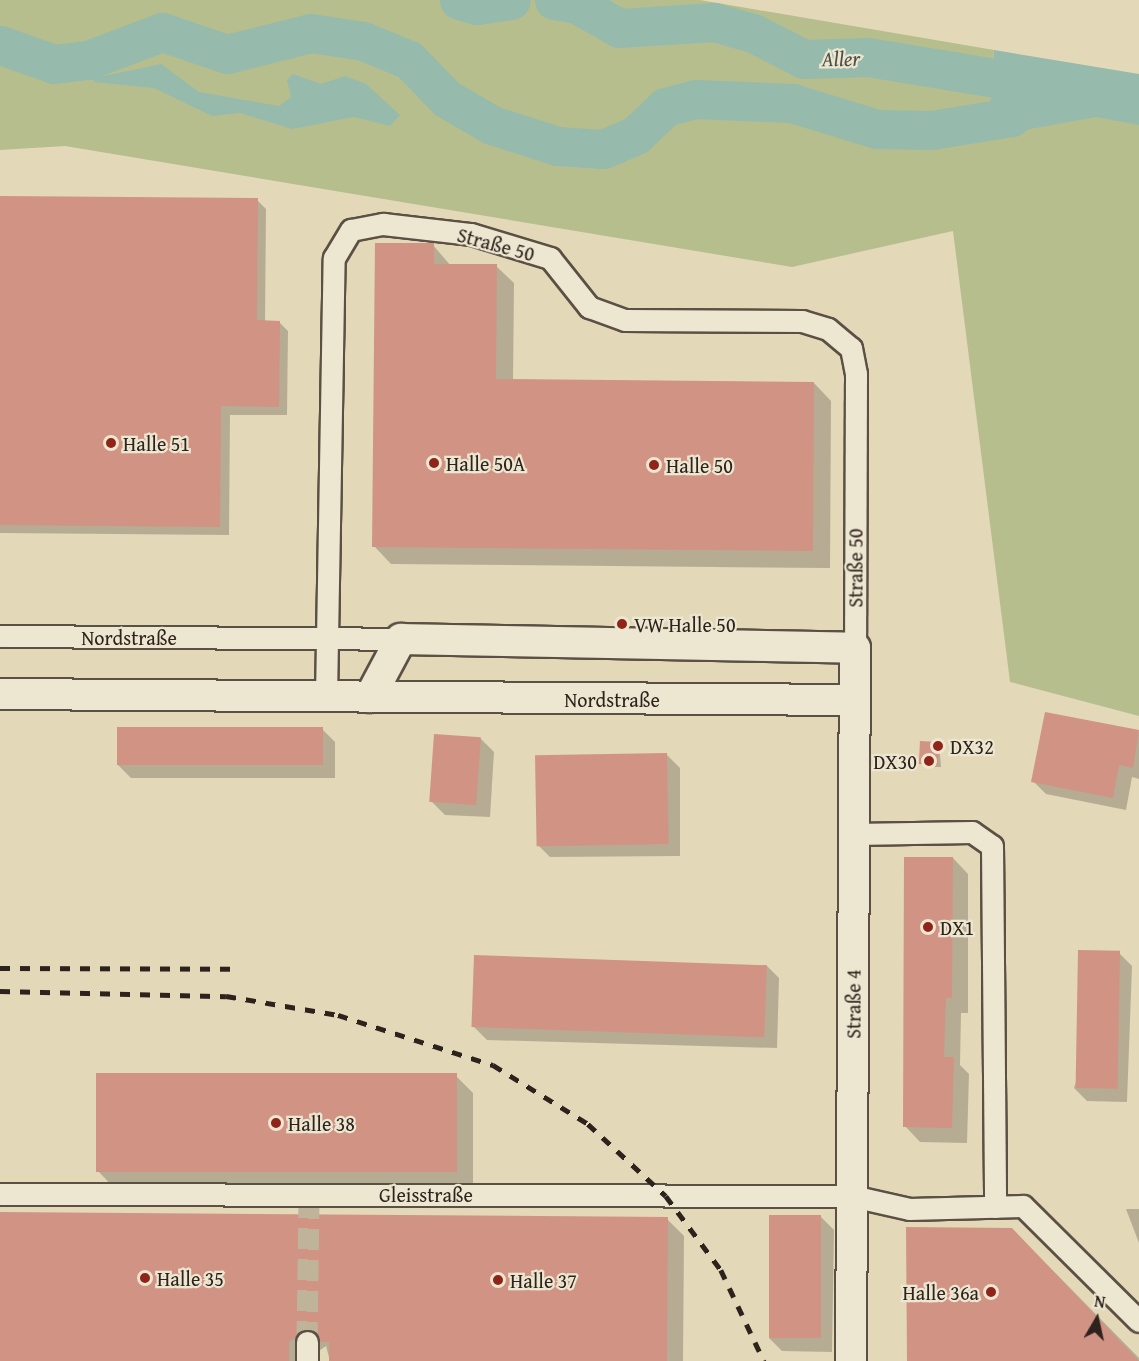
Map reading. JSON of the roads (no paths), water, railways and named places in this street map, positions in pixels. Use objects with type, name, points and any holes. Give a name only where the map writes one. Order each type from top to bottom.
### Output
[{"type":"street","name":"Straße 50","points":[[327,697],[334,258],[351,230],[383,224],[471,234],[550,258],[589,307],[625,320],[802,321],[828,329],[851,348],[856,374],[855,648]]},
{"type":"street","name":"Nordstraße","points":[[0,636],[401,639],[855,648]]},
{"type":"street","points":[[370,698],[401,639]]},
{"type":"street","name":"Straße 4","points":[[851,1361],[855,648]]},
{"type":"street","name":"Nordstraße","points":[[0,694],[854,700]]},
{"type":"street","points":[[854,834],[972,832],[992,846],[995,1207]]},
{"type":"street","name":"Gleisstraße","points":[[0,1194],[852,1196],[909,1209],[1023,1206],[1139,1321]]},
{"type":"waterway","name":"Aller","points":[[459,0],[477,5],[511,0]]},
{"type":"waterway","name":"Aller","points":[[554,0],[577,4],[619,28],[714,22],[753,33],[804,59],[868,57],[1139,102]]},
{"type":"waterway","points":[[0,45],[54,64],[88,60],[162,32],[227,54],[311,33],[363,41],[409,60],[447,99],[492,125],[557,146],[603,149],[636,135],[665,107],[695,99],[792,103],[877,129],[932,130],[1011,117],[1039,97]]},
{"type":"tunnel","points":[[307,1342],[309,1194]]},
{"type":"railway","points":[[0,968],[235,969]]},
{"type":"railway","points":[[0,991],[226,996],[338,1015],[493,1065],[588,1124],[666,1196],[721,1270],[764,1361]]},
{"type":"place","name":"Halle 51","points":[[111,443]]},
{"type":"place","name":"Halle 50A","points":[[434,463]]},
{"type":"place","name":"Halle 50","points":[[654,465]]},
{"type":"place","name":"VW Halle 50","points":[[622,624]]},
{"type":"place","name":"DX32","points":[[938,746]]},
{"type":"place","name":"DX30","points":[[929,761]]},
{"type":"place","name":"DX1","points":[[928,927]]},
{"type":"place","name":"Halle 38","points":[[276,1123]]},
{"type":"place","name":"Halle 35","points":[[145,1278]]},
{"type":"place","name":"Halle 37","points":[[498,1280]]},
{"type":"place","name":"Halle 36a","points":[[991,1292]]}]
